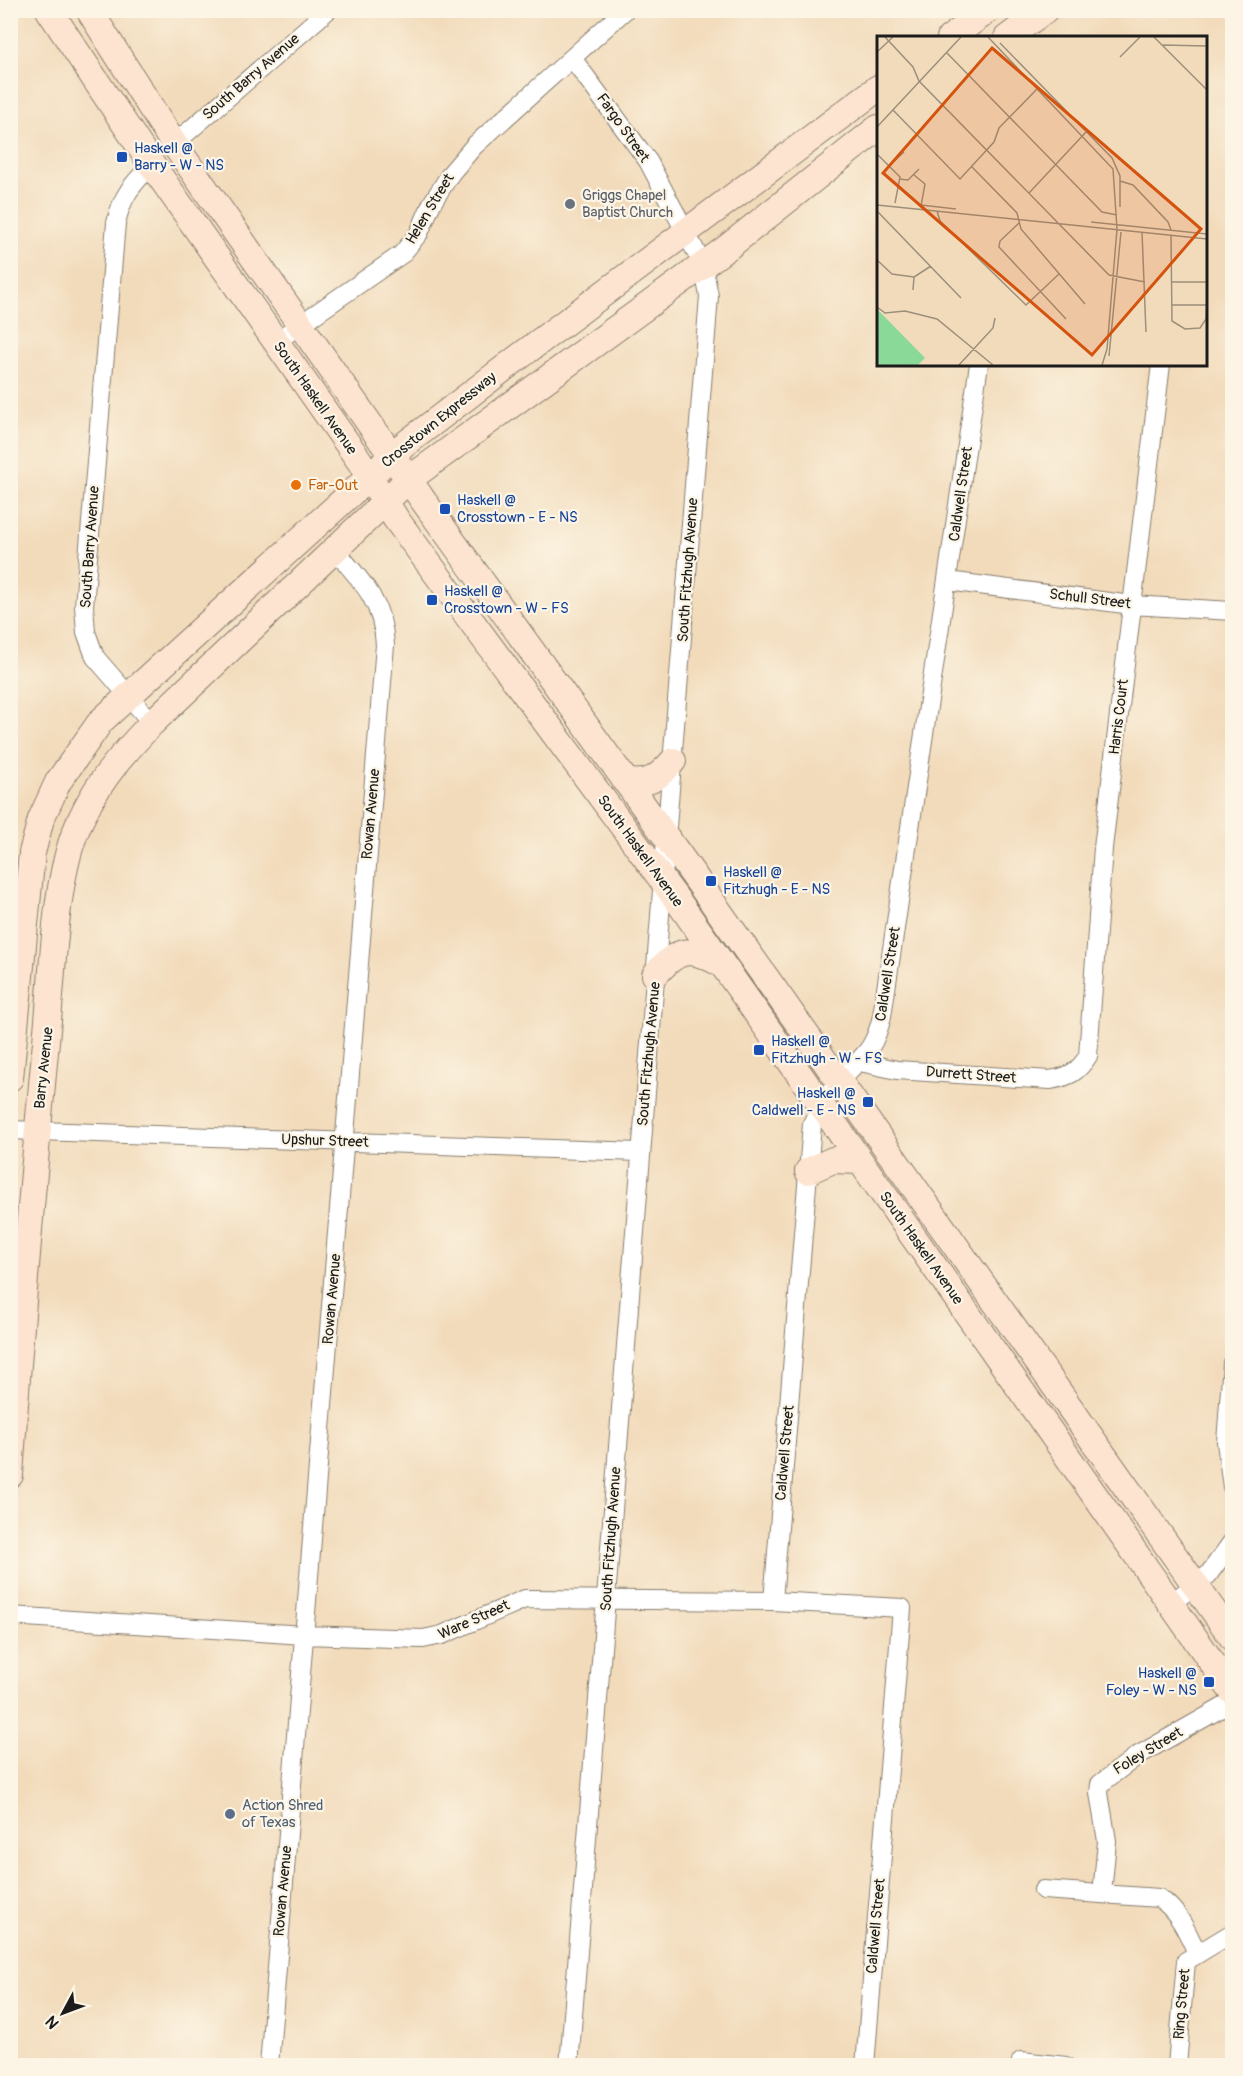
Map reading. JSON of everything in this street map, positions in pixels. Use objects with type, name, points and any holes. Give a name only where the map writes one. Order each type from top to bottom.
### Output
[{"type":"main road","name":"South Haskell Avenue","points":[[49,10],[152,165],[385,500],[821,1104],[1233,1691]]},
{"type":"main road","name":"South Haskell Avenue","points":[[89,10],[174,144],[302,324],[408,480],[668,840],[1233,1637]]},
{"type":"main road","points":[[953,36],[988,10]]},
{"type":"main road","points":[[1009,36],[1039,15]]},
{"type":"main road","points":[[685,234],[877,90]]},
{"type":"main road","points":[[703,265],[796,196],[877,130]]},
{"type":"main road","points":[[152,165],[174,144]]},
{"type":"main road","name":"Crosstown Expressway","points":[[127,697],[393,456],[511,363],[685,234]]},
{"type":"main road","name":"Crosstown Expressway","points":[[152,723],[333,548],[408,480],[703,265]]},
{"type":"main road","points":[[10,1078],[32,853],[41,819],[58,782],[77,754],[101,721],[127,697]]},
{"type":"main road","name":"Barry Avenue","points":[[10,1475],[14,1359],[61,896],[73,840],[91,794],[115,762],[152,723]]},
{"type":"main road","points":[[625,781],[647,783],[656,779],[673,761]]},
{"type":"main road","points":[[655,975],[675,955],[685,951],[699,953],[721,964]]},
{"type":"main road","points":[[808,1171],[832,1160],[860,1161]]},
{"type":"street","name":"South Barry Avenue","points":[[174,144],[328,10]]},
{"type":"street","name":"Helen Street","points":[[275,342],[402,254],[419,233],[432,203],[451,173],[466,155],[500,121],[625,10]]},
{"type":"street","name":"Fargo Street","points":[[572,58],[648,161],[703,265]]},
{"type":"street","name":"South Barry Avenue","points":[[127,697],[95,657],[86,632],[84,606],[116,223],[120,203],[130,187],[152,165]]},
{"type":"street","name":"South Fitzhugh Avenue","points":[[569,2066],[640,1152],[668,840],[709,296],[703,265]]},
{"type":"street","name":"Caldwell Street","points":[[773,1601],[812,1124],[821,1104],[839,1080],[860,1062],[872,1046],[882,1016],[979,366]]},
{"type":"street","name":"Harris Court","points":[[1080,1069],[1088,1056],[1102,860],[1161,366]]},
{"type":"street","name":"Rowan Avenue","points":[[269,2066],[385,645],[384,623],[376,601],[333,548]]},
{"type":"street","name":"Schull Street","points":[[948,581],[1132,605],[1233,611]]},
{"type":"street","points":[[127,697],[152,723]]},
{"type":"street","name":"Durrett Street","points":[[860,1062],[897,1070],[1050,1080],[1067,1077],[1080,1069]]},
{"type":"street","name":"Upshur Street","points":[[10,1130],[640,1152]]},
{"type":"street","points":[[1233,1363],[1226,1442],[1233,1487]]},
{"type":"street","points":[[1170,1604],[1197,1585],[1219,1564],[1233,1542]]},
{"type":"street","name":"Ware Street","points":[[10,1616],[304,1635],[433,1638],[525,1599],[773,1601],[902,1608]]},
{"type":"street","name":"Caldwell Street","points":[[865,2066],[902,1608]]},
{"type":"street","name":"Foley Street","points":[[1102,1894],[1107,1841],[1099,1792],[1100,1784],[1137,1756],[1233,1702]]},
{"type":"street","points":[[1043,1890],[1159,1898],[1166,1902],[1186,1929],[1197,1953]]},
{"type":"street","name":"Ring Street","points":[[1177,2066],[1186,1961],[1233,1933]]},
{"type":"street","points":[[1021,2061],[1066,2066]]},
{"type":"place","name":"Haskell @ Barry - W - NS","points":[[122,157]]},
{"type":"place","name":"Griggs Chapel Baptist Church","points":[[570,204]]},
{"type":"place","name":"Far-Out","points":[[296,485]]},
{"type":"place","name":"Haskell @ Crosstown - E - NS","points":[[445,509]]},
{"type":"place","name":"Haskell @ Crosstown - W - FS","points":[[432,600]]},
{"type":"place","name":"Haskell @ Fitzhugh - E - NS","points":[[711,881]]},
{"type":"place","name":"Haskell @ Fitzhugh - W - FS","points":[[759,1050]]},
{"type":"place","name":"Haskell @ Caldwell - E - NS","points":[[868,1102]]},
{"type":"place","name":"Haskell @ Foley - W - NS","points":[[1209,1682]]},
{"type":"place","name":"Action Shred of Texas","points":[[230,1814]]}]
